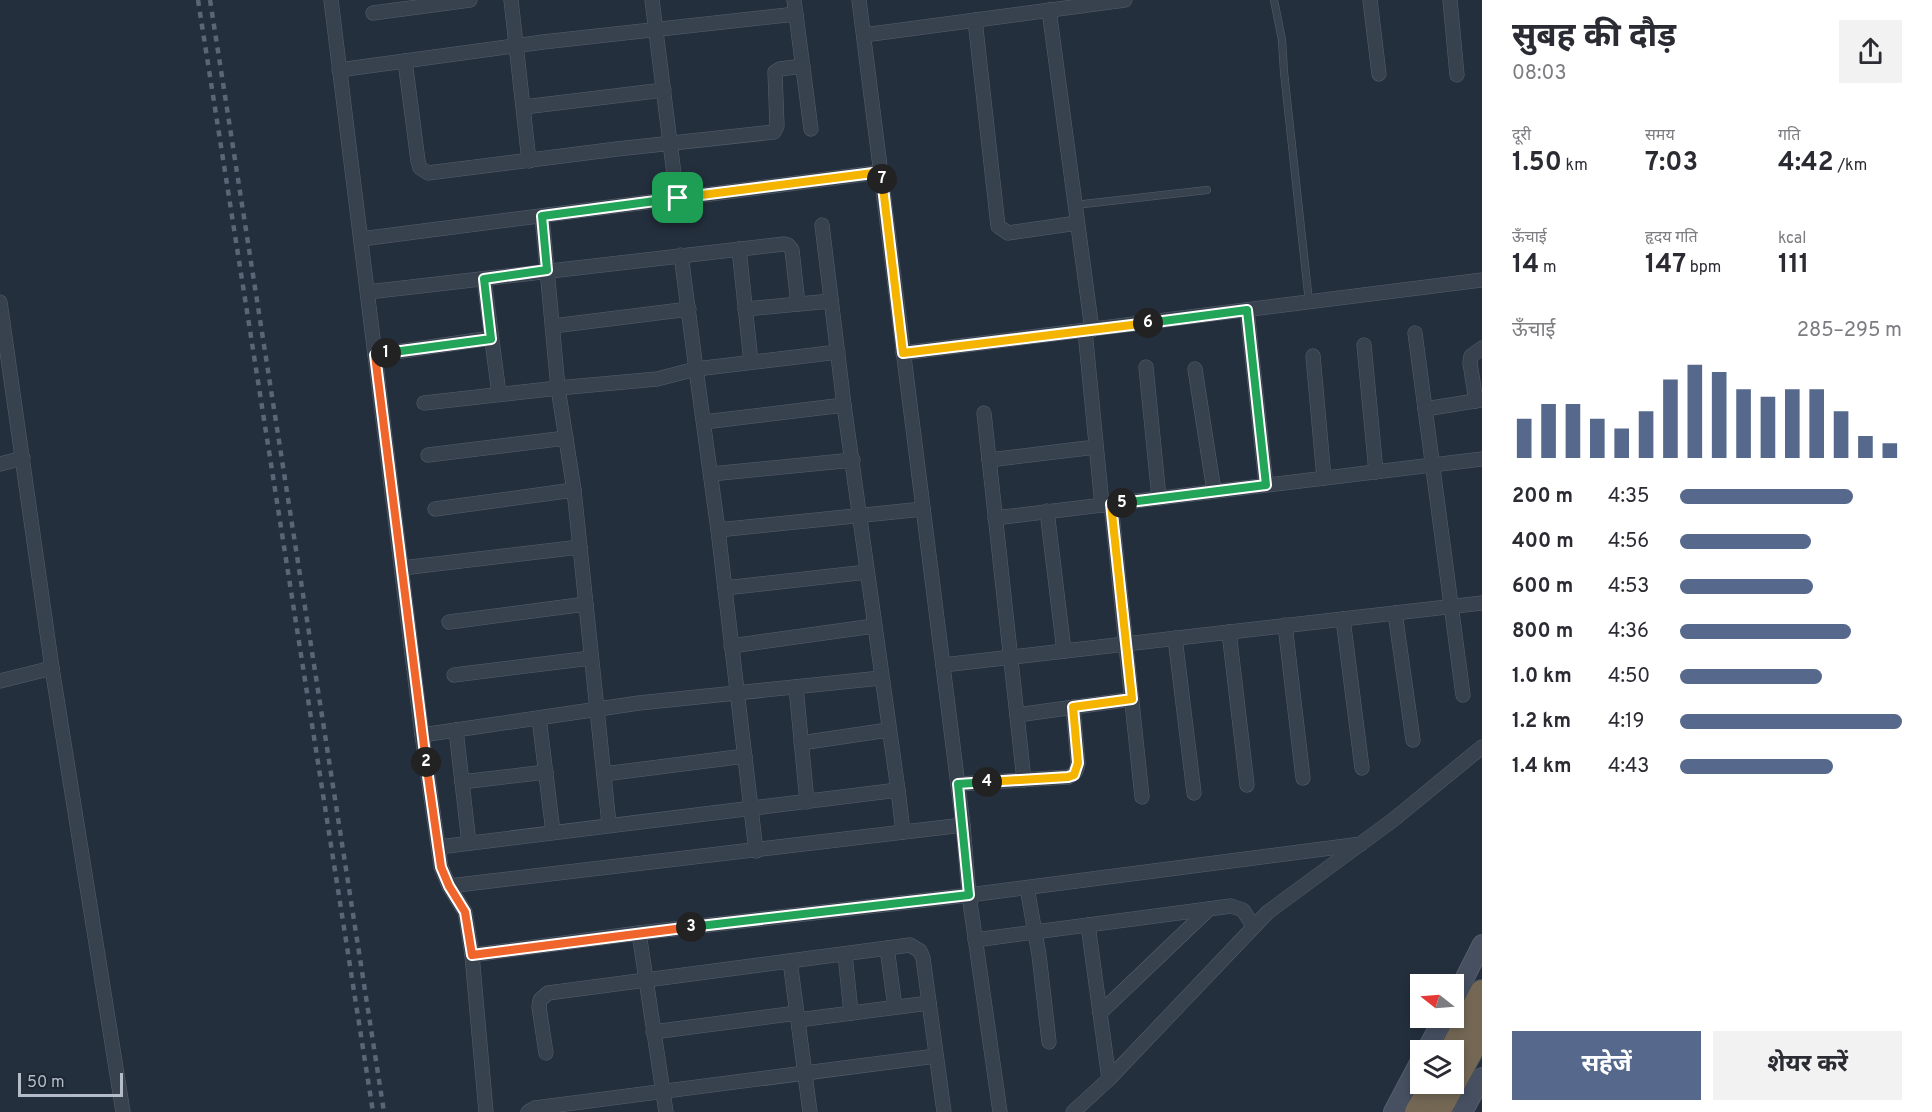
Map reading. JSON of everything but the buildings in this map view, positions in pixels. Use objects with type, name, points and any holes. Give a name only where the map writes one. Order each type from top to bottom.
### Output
[{"type":"highway","points":[[1457,1040],[1482,992]]},
{"type":"highway","points":[[1438,1112],[1482,1030]]},
{"type":"highway","points":[[1417,1112],[1428,1094]]},
{"type":"main road","points":[[1464,979],[1482,944]]},
{"type":"main road","points":[[1462,1112],[1482,1077]]},
{"type":"main road","points":[[1393,1112],[1410,1080]]},
{"type":"street","points":[[331,0],[422,735],[441,867],[466,918],[472,955],[486,1112]]},
{"type":"street","points":[[373,13],[470,0]]},
{"type":"street","points":[[511,0],[529,161]]},
{"type":"street","points":[[652,0],[678,198]]},
{"type":"street","points":[[859,0],[958,784],[969,895],[1000,1112]]},
{"type":"street","points":[[864,35],[1095,2],[1125,0]]},
{"type":"street","points":[[1370,0],[1379,74]]},
{"type":"street","points":[[1450,0],[1456,75]]},
{"type":"street","points":[[339,70],[657,29],[795,7],[811,129]]},
{"type":"street","points":[[1049,10],[1077,223],[1088,330],[1096,447],[1107,504],[1126,644],[1142,797]]},
{"type":"street","points":[[975,20],[998,226],[1008,233],[1077,223]]},
{"type":"street","points":[[405,61],[418,161],[420,168],[428,173],[774,132],[777,123],[775,72],[780,69],[803,66]]},
{"type":"street","points":[[524,107],[664,90]]},
{"type":"street","points":[[361,239],[881,172]]},
{"type":"street","points":[[542,216],[558,388],[574,490],[609,825]]},
{"type":"street","points":[[822,225],[844,405],[903,832]]},
{"type":"street","points":[[368,292],[784,244],[790,247],[798,304]]},
{"type":"street","points":[[739,249],[751,362]]},
{"type":"street","points":[[681,255],[711,474],[756,851]]},
{"type":"street","points":[[484,279],[499,394]]},
{"type":"street","points":[[903,353],[1482,280]]},
{"type":"street","points":[[745,309],[831,301]]},
{"type":"street","points":[[0,302],[52,668],[123,1112]]},
{"type":"street","points":[[553,326],[690,309]]},
{"type":"street","points":[[1247,310],[1266,485]]},
{"type":"street","points":[[1416,333],[1462,695]]},
{"type":"street","points":[[375,355],[491,339]]},
{"type":"street","points":[[1364,345],[1376,472]]},
{"type":"street","points":[[1425,409],[1479,401],[1470,363],[1471,356],[1482,348]]},
{"type":"street","points":[[424,403],[657,379],[696,369],[838,352]]},
{"type":"street","points":[[1313,356],[1324,478]]},
{"type":"street","points":[[1146,367],[1159,498]]},
{"type":"street","points":[[1195,369],[1214,491]]},
{"type":"street","points":[[704,422],[844,405]]},
{"type":"street","points":[[984,413],[1024,780]]},
{"type":"street","points":[[428,455],[566,438]]},
{"type":"street","points":[[989,460],[1096,447]]},
{"type":"street","points":[[0,464],[23,458]]},
{"type":"street","points":[[995,518],[1482,459]]},
{"type":"street","points":[[711,474],[853,460]]},
{"type":"street","points":[[435,509],[574,490]]},
{"type":"street","points":[[718,530],[923,509]]},
{"type":"street","points":[[1047,512],[1064,651]]},
{"type":"street","points":[[402,568],[580,547]]},
{"type":"street","points":[[725,588],[867,572]]},
{"type":"street","points":[[943,665],[1482,603]]},
{"type":"street","points":[[449,622],[586,604]]},
{"type":"street","points":[[1395,613],[1413,741]]},
{"type":"street","points":[[1343,619],[1362,768]]},
{"type":"street","points":[[731,646],[874,626]]},
{"type":"street","points":[[1285,626],[1303,778]]},
{"type":"street","points":[[1229,632],[1247,785]]},
{"type":"street","points":[[1175,638],[1194,793]]},
{"type":"street","points":[[454,675],[591,658]]},
{"type":"street","points":[[0,681],[52,668]]},
{"type":"street","points":[[422,735],[639,703],[881,678]]},
{"type":"street","points":[[796,687],[807,802]]},
{"type":"street","points":[[1017,715],[1132,699]]},
{"type":"street","points":[[958,784],[1074,775],[1077,770],[1073,707]]},
{"type":"street","points":[[539,718],[553,832]]},
{"type":"street","points":[[456,730],[469,843]]},
{"type":"street","points":[[801,743],[888,730]]},
{"type":"street","points":[[1073,1112],[1109,1079],[1268,912],[1361,844],[1482,747]]},
{"type":"street","points":[[604,774],[745,756]]},
{"type":"street","points":[[462,782],[546,772]]},
{"type":"street","points":[[439,847],[898,790]]},
{"type":"street","points":[[449,886],[963,825]]},
{"type":"street","points":[[472,955],[639,933],[1027,888],[1361,844]]},
{"type":"street","points":[[1027,888],[1039,955],[1049,1042]]},
{"type":"street","points":[[975,940],[1231,906],[1247,915],[1253,926]]},
{"type":"street","points":[[1100,1013],[1209,909]]},
{"type":"street","points":[[1088,925],[1109,1079]]},
{"type":"street","points":[[639,933],[666,1112]]},
{"type":"street","points":[[546,1053],[539,1007],[542,997],[548,993],[910,945],[921,951],[923,958],[936,1056],[940,1112]]},
{"type":"street","points":[[887,948],[895,1007]]},
{"type":"street","points":[[845,954],[852,1013]]},
{"type":"street","points":[[790,961],[810,1112]]},
{"type":"street","points":[[653,1032],[797,1016],[852,1013],[929,1003]]},
{"type":"street","points":[[528,1112],[535,1108],[936,1056]]},
{"type":"lane","points":[[1274,0],[1282,40],[1309,302]]},
{"type":"lane","points":[[1075,206],[1207,190]]},
{"type":"railway","points":[[198,0],[373,1112]]},
{"type":"railway","points":[[210,0],[384,1112]]},
{"type":"route","points":[[881,172],[903,353],[1247,310],[1266,485],[1111,504],[1132,699],[1073,707],[1078,763],[1074,775],[958,784],[969,895],[639,933],[472,955],[465,912],[449,886],[441,867],[422,735],[375,355],[491,339],[484,279],[547,270],[542,216],[678,198],[881,172]]}]
